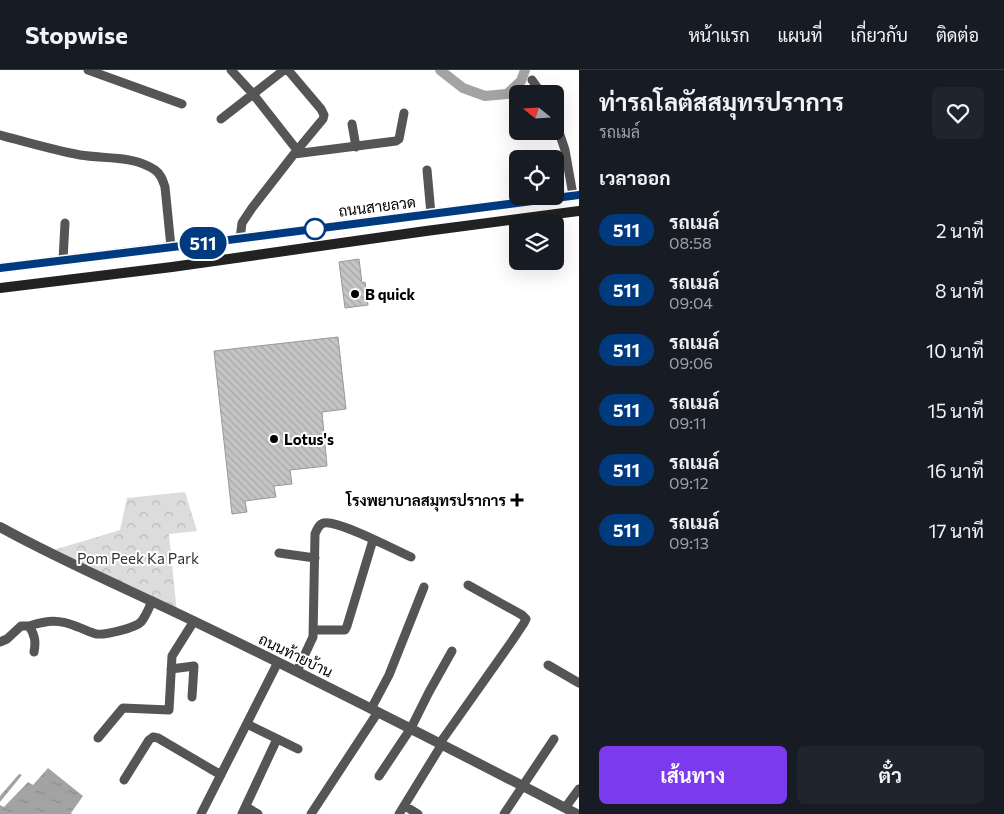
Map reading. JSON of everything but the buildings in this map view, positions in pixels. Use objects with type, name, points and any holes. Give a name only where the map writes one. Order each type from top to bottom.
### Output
[{"type":"main road","name":"ถนนสายลวด","points":[[0,268],[576,195]]},
{"type":"main road","name":"ถนนสายลวด","points":[[0,288],[172,267],[579,211]]},
{"type":"main road","points":[[426,231],[427,215]]},
{"type":"street","points":[[88,70],[182,104]]},
{"type":"street","points":[[231,70],[253,94],[295,152]]},
{"type":"street","points":[[221,119],[286,70],[324,115],[323,119],[252,208],[242,223],[240,238]]},
{"type":"street","points":[[532,80],[536,85]]},
{"type":"street","points":[[295,152],[396,141],[404,113]]},
{"type":"street","points":[[352,124],[356,146]]},
{"type":"street","points":[[0,135],[80,155],[134,161],[157,171],[162,178],[164,187],[171,247]]},
{"type":"street","points":[[562,140],[576,195]]},
{"type":"street","points":[[427,170],[427,215]]},
{"type":"street","points":[[63,260],[65,223]]},
{"type":"street","points":[[297,671],[314,636],[315,534],[318,527],[323,523],[333,522],[411,557]]},
{"type":"street","name":"ถนนท้ายบ้าน","points":[[0,527],[47,552],[297,671],[569,811]]},
{"type":"street","points":[[314,630],[345,630],[373,540]]},
{"type":"street","points":[[279,553],[315,558]]},
{"type":"street","points":[[418,814],[402,810],[441,744],[526,619],[468,586]]},
{"type":"street","points":[[311,814],[374,710],[424,587]]},
{"type":"street","points":[[0,642],[7,639],[20,626],[29,626],[44,621],[73,624],[96,634],[120,630],[139,624],[152,601]]},
{"type":"street","points":[[98,738],[123,708],[169,710],[172,656],[194,621]]},
{"type":"street","points":[[29,626],[34,633],[34,652]]},
{"type":"street","points":[[379,776],[410,728],[452,651]]},
{"type":"street","points":[[201,814],[278,662]]},
{"type":"street","points":[[548,665],[579,683]]},
{"type":"street","points":[[171,669],[194,666],[192,697]]},
{"type":"street","points":[[247,724],[298,749]]},
{"type":"street","points":[[124,780],[149,740],[154,736],[221,774]]},
{"type":"street","points":[[258,814],[244,810],[277,739]]},
{"type":"street","points":[[504,814],[554,739]]},
{"type":"street","points":[[569,811],[579,789]]},
{"type":"green space","name":"Pom Peek Ka Park","points":[[185,492],[197,531],[169,534],[177,613],[47,552],[120,530],[127,498]]},
{"type":"water","points":[[48,768],[83,796],[72,814],[0,814],[0,805],[4,807],[28,782],[33,785]]},
{"type":"water","points":[[19,774],[22,775],[0,802],[0,796]]},
{"type":"waterway","points":[[440,70],[463,88],[485,96],[507,94],[521,81],[525,70]]},
{"type":"bus line","name":"511","points":[[0,268],[579,195]]},
{"type":"place","name":"B quick","points":[[355,294]]},
{"type":"place","name":"Lotus's","points":[[274,439]]},
{"type":"place","name":"โรงพยาบาลสมุทรปราการ","points":[[517,500]]}]
